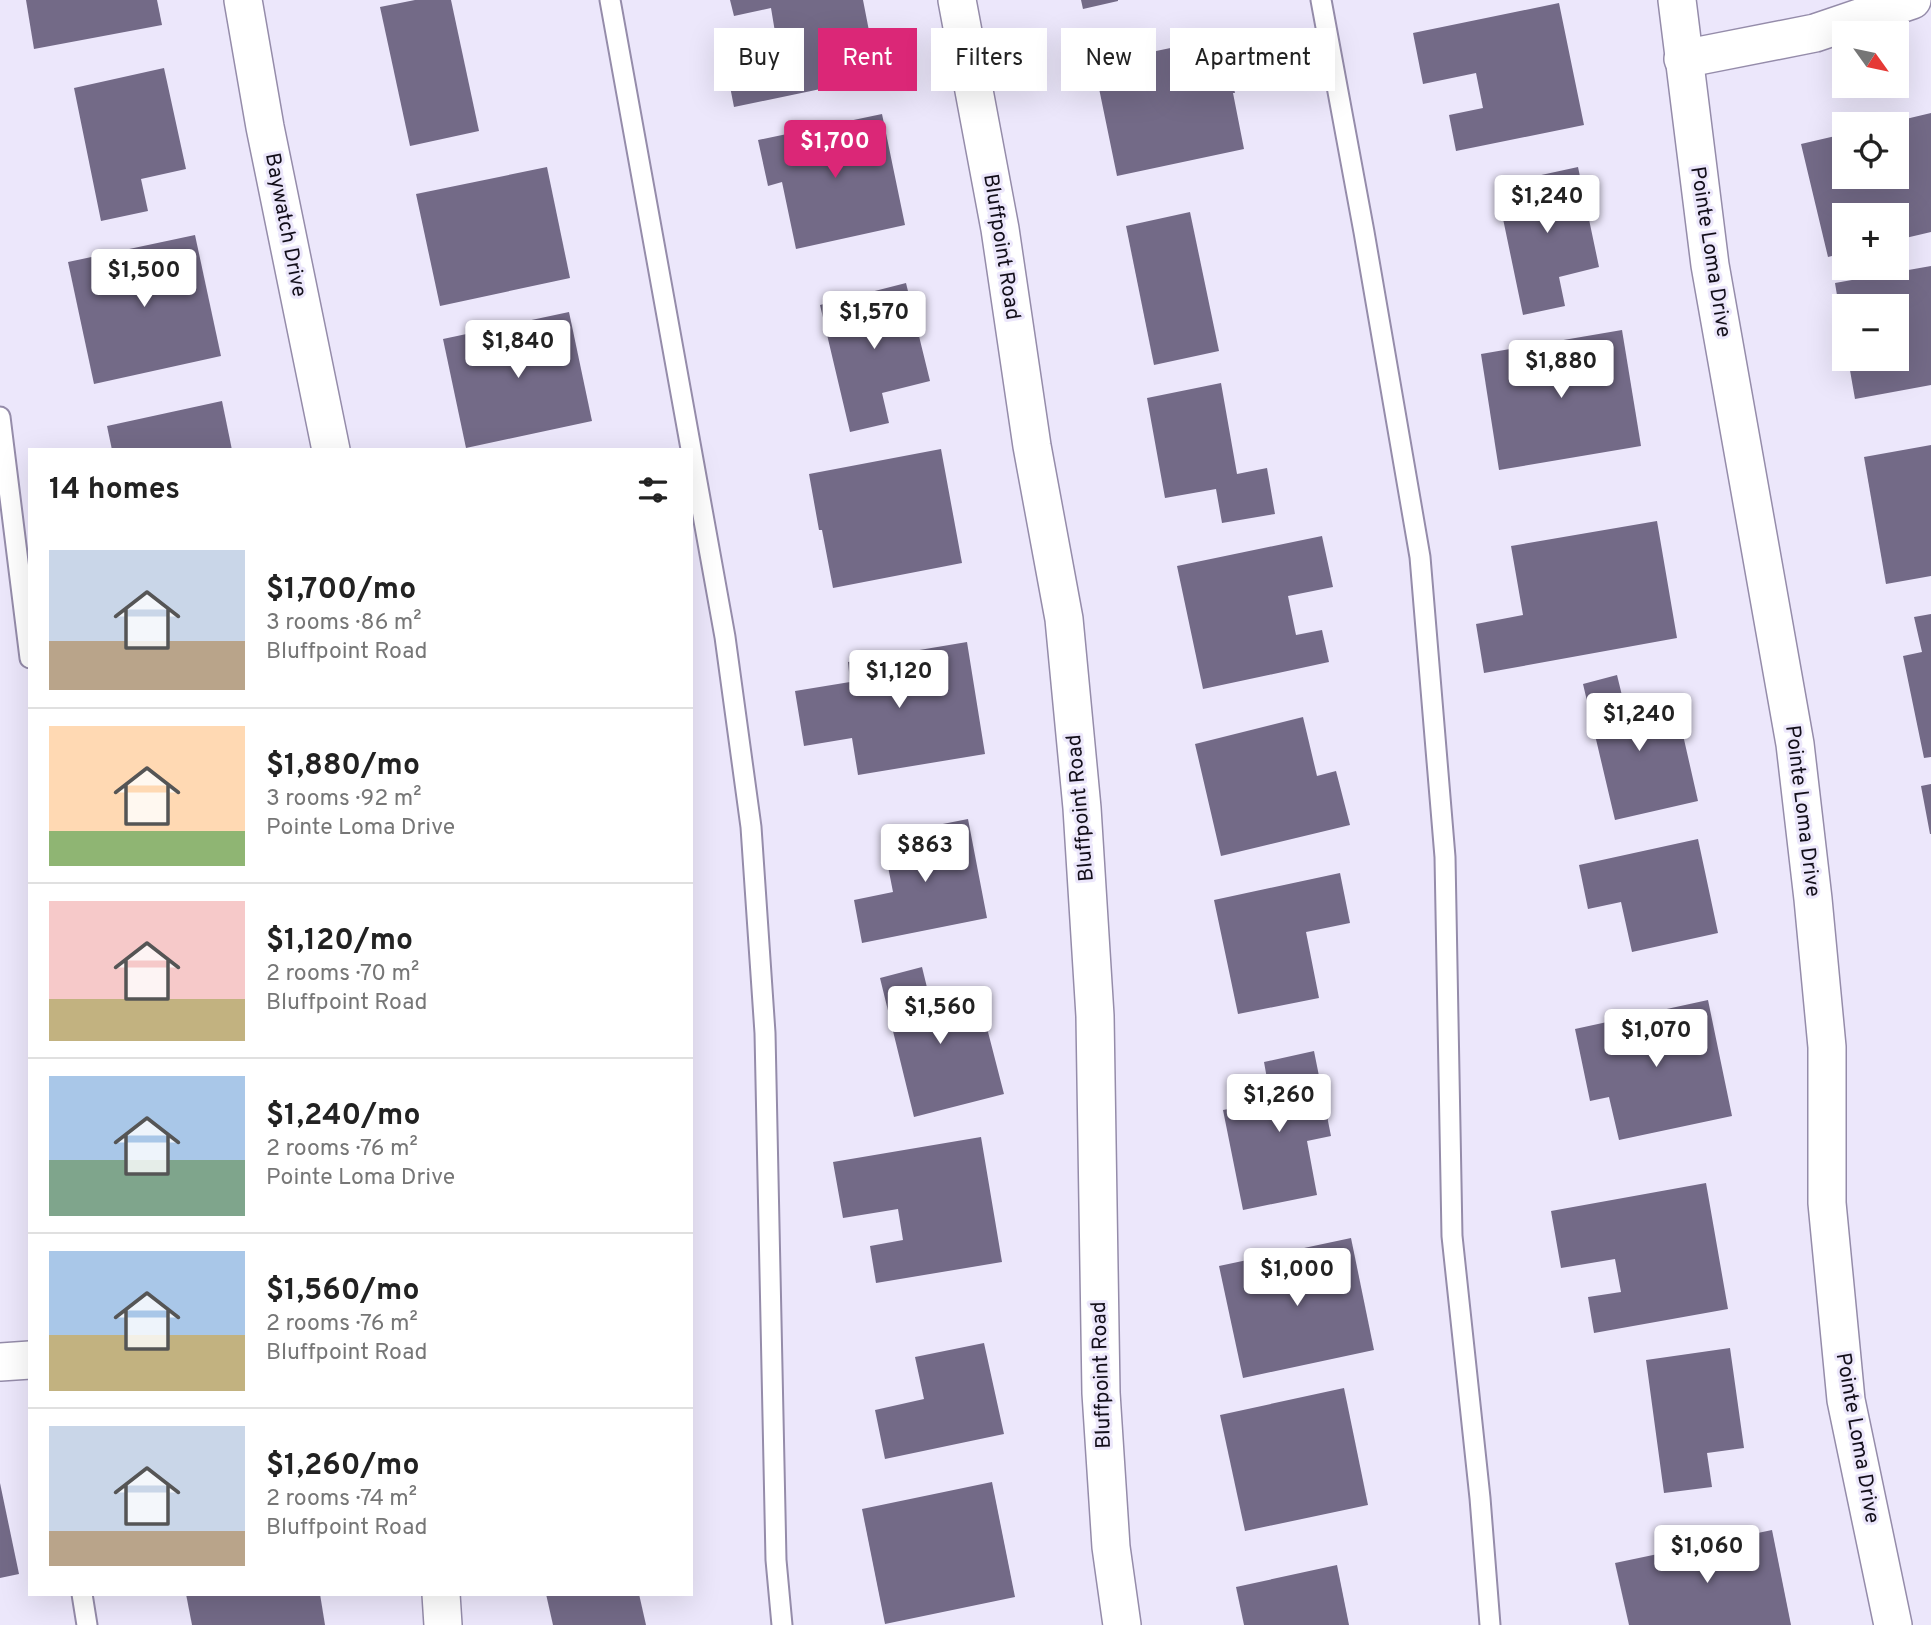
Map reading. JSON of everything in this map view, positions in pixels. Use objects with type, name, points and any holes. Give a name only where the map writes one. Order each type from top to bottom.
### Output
[{"type":"street","name":"Baywatch Drive","points":[[243,0],[265,127],[331,448]]},
{"type":"street","name":"Bluffpoint Road","points":[[957,0],[1000,229],[1032,446],[1066,646],[1082,808],[1096,1016],[1101,1393],[1111,1547],[1122,1625]]},
{"type":"street","name":"Pointe Loma Drive","points":[[1677,0],[1710,265],[1795,744],[1827,1047],[1826,1203],[1846,1400],[1893,1625]]},
{"type":"street","points":[[1684,59],[1815,33],[1912,0]]},
{"type":"street","points":[[0,1362],[28,1360]]},
{"type":"street","points":[[441,1596],[443,1625]]},
{"type":"lane","points":[[610,0],[691,448]]},
{"type":"lane","points":[[1321,0],[1420,557],[1446,857],[1452,1236],[1480,1498],[1490,1625]]},
{"type":"lane","points":[[0,417],[28,641]]},
{"type":"lane","points":[[693,460],[725,637],[751,827],[765,1033],[776,1560],[782,1625]]},
{"type":"lane","points":[[82,1596],[87,1625]]},
{"type":"building","points":[[26,0],[157,0],[162,25],[34,49]]},
{"type":"building","points":[[415,0],[451,0],[479,131],[410,146],[380,7]]},
{"type":"building","points":[[730,0],[863,0],[868,28],[818,28],[818,90],[734,107],[731,91],[804,91],[804,28],[774,28],[771,8],[734,16]]},
{"type":"building","points":[[1081,0],[1118,0],[1118,1],[1083,9]]},
{"type":"building","points":[[1559,3],[1584,125],[1456,151],[1449,115],[1483,108],[1476,73],[1423,84],[1413,33]]},
{"type":"building","points":[[1170,48],[1170,91],[1235,91],[1244,149],[1117,176],[1100,91],[1156,91],[1156,51]]},
{"type":"building","points":[[164,68],[186,169],[141,179],[148,211],[101,221],[74,88]]},
{"type":"building","points":[[1931,113],[1931,232],[1909,237],[1909,203],[1832,203],[1832,256],[1828,257],[1801,144],[1832,137],[1832,189],[1909,189],[1909,118]]},
{"type":"building","points":[[882,114],[905,225],[796,249],[782,182],[768,186],[758,140]]},
{"type":"building","points":[[547,167],[570,278],[440,306],[416,194]]},
{"type":"building","points":[[1578,167],[1599,267],[1559,277],[1565,306],[1523,315],[1496,185]]},
{"type":"building","points":[[1190,212],[1219,351],[1154,365],[1126,226]]},
{"type":"building","points":[[195,235],[221,356],[94,384],[68,262]]},
{"type":"building","points":[[1931,266],[1931,385],[1855,399],[1850,371],[1909,371],[1909,294],[1837,294],[1835,283],[1852,280],[1909,280],[1909,270]]},
{"type":"building","points":[[906,283],[930,381],[882,393],[889,423],[850,432],[820,305]]},
{"type":"building","points":[[569,312],[592,421],[466,448],[443,339]]},
{"type":"building","points":[[1622,330],[1641,446],[1499,470],[1481,354]]},
{"type":"building","points":[[1221,383],[1237,474],[1267,468],[1275,514],[1222,523],[1216,489],[1165,498],[1147,398]]},
{"type":"building","points":[[222,401],[232,448],[112,448],[107,426]]},
{"type":"building","points":[[1931,445],[1931,576],[1886,584],[1864,457]]},
{"type":"building","points":[[941,449],[962,563],[833,588],[809,474]]},
{"type":"building","points":[[1657,521],[1677,638],[1484,673],[1476,624],[1523,615],[1511,546]]},
{"type":"building","points":[[1322,536],[1333,587],[1288,596],[1296,635],[1322,630],[1329,662],[1203,689],[1177,566]]},
{"type":"building","points":[[1931,614],[1931,757],[1924,758],[1903,656],[1922,652],[1914,617]]},
{"type":"building","points":[[967,642],[985,754],[858,775],[852,738],[804,746],[795,691],[850,682],[848,662]]},
{"type":"building","points":[[1617,675],[1627,716],[1676,704],[1698,801],[1615,820],[1583,684]]},
{"type":"building","points":[[1303,717],[1317,776],[1336,771],[1350,825],[1221,856],[1195,744]]},
{"type":"building","points":[[1931,784],[1931,834],[1930,834],[1921,786]]},
{"type":"building","points":[[968,819],[987,918],[862,943],[854,900],[893,892],[882,836]]},
{"type":"building","points":[[1698,839],[1718,933],[1632,952],[1621,902],[1588,909],[1579,865]]},
{"type":"building","points":[[1340,873],[1350,923],[1306,932],[1319,998],[1238,1014],[1214,900]]},
{"type":"building","points":[[922,967],[932,1008],[979,997],[1004,1094],[914,1117],[880,978]]},
{"type":"building","points":[[1708,1000],[1732,1116],[1619,1140],[1609,1097],[1590,1101],[1575,1029]]},
{"type":"building","points":[[1314,1051],[1331,1136],[1307,1141],[1317,1195],[1243,1210],[1223,1110],[1271,1101],[1264,1062]]},
{"type":"building","points":[[981,1137],[1002,1262],[876,1283],[870,1246],[903,1240],[898,1209],[843,1218],[833,1162]]},
{"type":"building","points":[[1706,1183],[1728,1309],[1594,1333],[1588,1297],[1621,1292],[1615,1259],[1561,1268],[1551,1211]]},
{"type":"building","points":[[1351,1238],[1374,1350],[1243,1378],[1219,1266]]},
{"type":"building","points":[[984,1343],[1004,1434],[885,1459],[875,1410],[924,1399],[915,1357]]},
{"type":"building","points":[[1730,1348],[1744,1448],[1707,1453],[1712,1487],[1664,1493],[1646,1360]]},
{"type":"building","points":[[1344,1388],[1368,1505],[1245,1531],[1220,1415]]},
{"type":"building","points":[[992,1482],[1015,1597],[885,1624],[862,1509]]},
{"type":"building","points":[[0,1483],[19,1574],[0,1578]]},
{"type":"building","points":[[1772,1530],[1791,1625],[1629,1625],[1615,1563]]},
{"type":"building","points":[[1337,1565],[1349,1625],[1244,1625],[1236,1587]]},
{"type":"building","points":[[186,1596],[320,1596],[325,1625],[192,1625]]},
{"type":"building","points":[[546,1596],[639,1596],[646,1625],[553,1625]]}]
